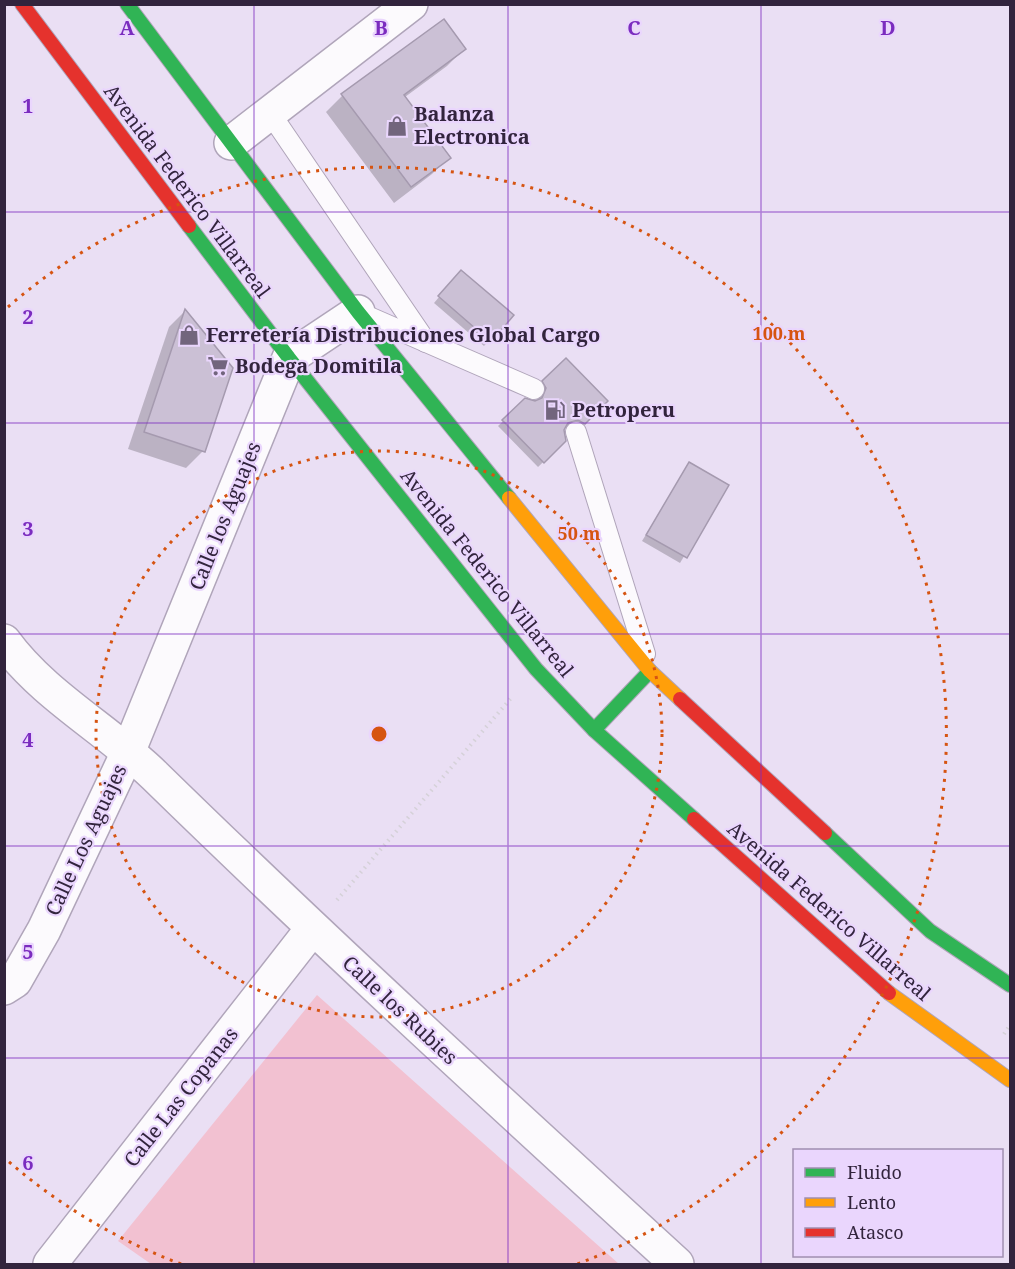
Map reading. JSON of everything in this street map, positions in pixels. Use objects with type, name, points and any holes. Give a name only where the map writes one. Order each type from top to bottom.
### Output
[{"type":"main road","name":"Avenida Federico Villarreal","points":[[22,4],[289,358],[536,669],[594,730],[897,999],[983,1063],[1011,1080]]},
{"type":"main road","points":[[127,4],[358,312],[650,671],[930,931],[1007,976]]},
{"type":"main road","points":[[594,730],[650,671]]},
{"type":"street","points":[[231,143],[411,4]]},
{"type":"street","points":[[289,358],[358,312]]},
{"type":"street","name":"Calle los Aguajes","points":[[129,750],[289,358]]},
{"type":"street","name":"Calle los Rubies","points":[[4,641],[20,662],[58,696],[129,750],[312,929],[677,1264]]},
{"type":"street","name":"Calle Los Aguajes","points":[[4,988],[15,981],[44,930],[129,750]]},
{"type":"street","name":"Calle Las Copanas","points":[[50,1264],[312,929]]},
{"type":"lane","points":[[270,113],[426,342]]},
{"type":"lane","points":[[358,312],[534,389]]},
{"type":"lane","points":[[576,432],[650,671]]},
{"type":"path","points":[[312,929],[536,669]]},
{"type":"shaded area","points":[[317,995],[619,1264],[151,1264],[118,1241]]},
{"type":"building","name":"Balanza Electronica","points":[[444,19],[466,49],[404,95],[451,158],[411,187],[341,94]]},
{"type":"building","points":[[461,270],[514,315],[491,342],[438,296]]},
{"type":"building","points":[[185,309],[233,368],[205,452],[144,432]]},
{"type":"building","name":"Petroperu","points":[[566,358],[608,401],[585,424],[578,420],[568,423],[564,430],[566,441],[544,463],[502,420],[525,398],[535,401],[542,398],[546,388],[542,381]]},
{"type":"building","name":"Petroperu","points":[[689,462],[729,485],[687,558],[646,535]]},
{"type":"traffic: fast","points":[[127,4],[358,312],[509,498]]},
{"type":"traffic: fast","points":[[189,226],[289,358],[536,669],[594,730],[694,819]]},
{"type":"traffic: fast","points":[[594,730],[650,671]]},
{"type":"traffic: fast","points":[[825,833],[930,931],[1010,985]]},
{"type":"traffic: slow","points":[[509,498],[650,671],[680,699]]},
{"type":"traffic: slow","points":[[889,993],[1010,1080]]},
{"type":"traffic: jam","points":[[22,4],[189,226]]},
{"type":"traffic: jam","points":[[680,699],[825,833]]},
{"type":"traffic: jam","points":[[694,819],[889,993]]},
{"type":"place","name":"Balanza Electronica","points":[[397,126]]},
{"type":"place","name":"Ferretería Distribuciones Global Cargo","points":[[189,335]]},
{"type":"place","name":"Bodega Domitila","points":[[218,366]]},
{"type":"place","name":"Petroperu","points":[[555,410]]}]
